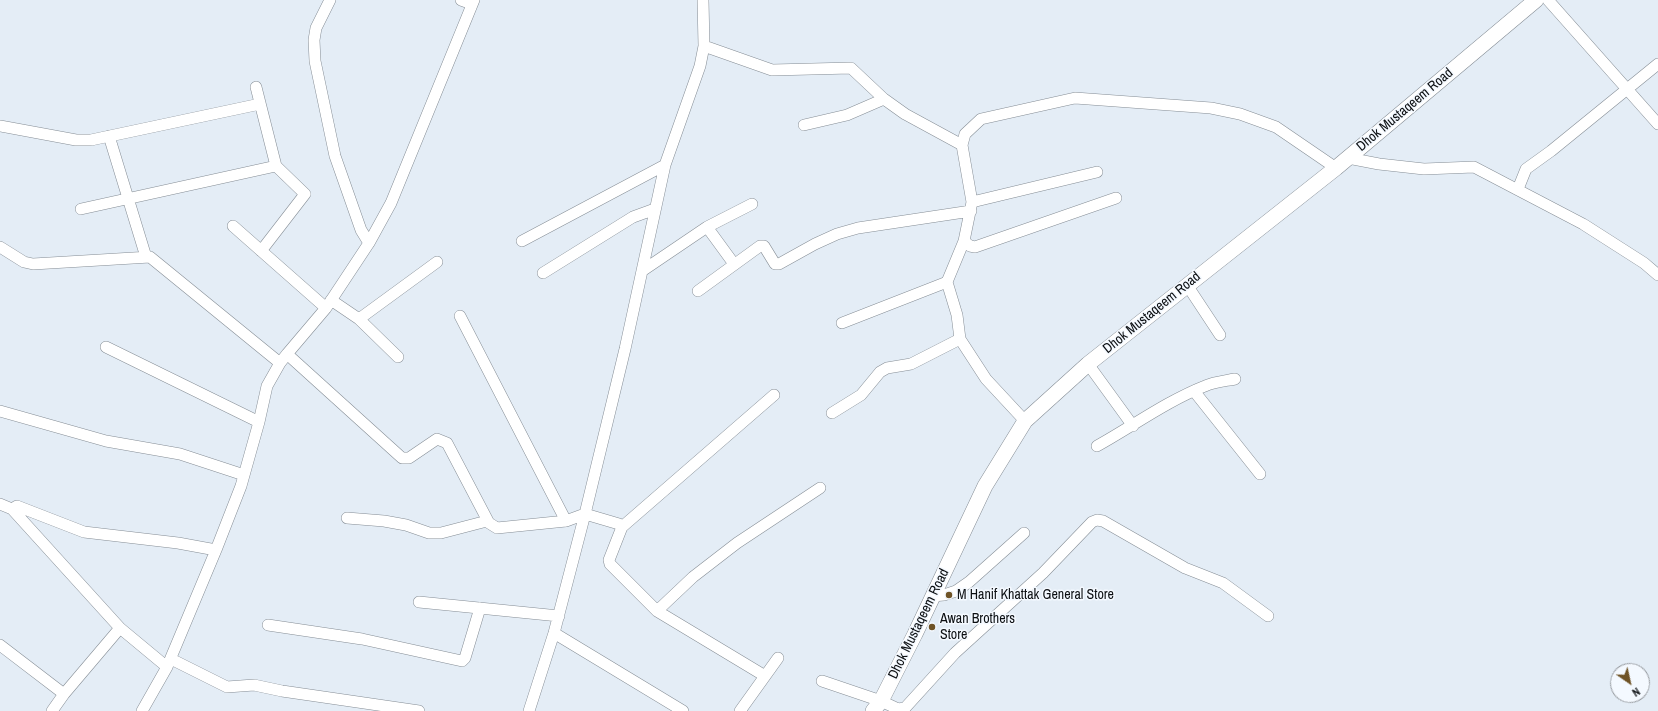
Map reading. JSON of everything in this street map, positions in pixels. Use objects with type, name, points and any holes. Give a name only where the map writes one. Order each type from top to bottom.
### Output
[{"type":"street","points":[[330,0],[316,28],[314,40],[315,61],[335,156],[361,230],[369,243]]},
{"type":"street","points":[[142,711],[169,663],[216,550],[244,475],[267,386],[283,358],[329,304],[369,243],[392,203],[473,2],[461,0]]},
{"type":"street","points":[[529,711],[559,616],[585,514],[625,349],[665,165],[700,66],[704,46],[704,0]]},
{"type":"street","name":"Dhok Mustaqeem Road","points":[[877,706],[915,634],[985,486],[1025,421],[1088,364],[1336,168],[1536,0]]},
{"type":"street","points":[[1548,0],[1658,124]]},
{"type":"street","points":[[704,46],[772,70],[851,68],[884,98],[906,114],[962,145]]},
{"type":"street","points":[[1518,189],[1526,169],[1551,151],[1658,64]]},
{"type":"street","points":[[256,87],[276,166],[305,194],[261,251]]},
{"type":"street","points":[[804,125],[847,115],[884,98]]},
{"type":"street","points":[[1025,421],[986,379],[960,339],[957,315],[947,282],[964,241],[972,206],[962,145],[965,134],[981,119],[1075,98],[1211,108],[1240,114],[1276,126],[1336,168]]},
{"type":"street","points":[[0,126],[76,140],[91,140],[260,104]]},
{"type":"street","points":[[110,136],[146,257]]},
{"type":"street","points":[[1348,158],[1379,164],[1424,169],[1474,167],[1582,224],[1644,264],[1658,275]]},
{"type":"street","points":[[522,241],[665,165]]},
{"type":"street","points":[[81,209],[276,166]]},
{"type":"street","points":[[698,291],[760,246],[764,246],[775,264],[779,264],[814,244],[837,234],[858,228],[972,206],[1097,172]]},
{"type":"street","points":[[964,241],[970,246],[975,247],[1116,198]]},
{"type":"street","points":[[642,271],[707,227],[752,204]]},
{"type":"street","points":[[543,273],[633,218],[655,209]]},
{"type":"street","points":[[233,226],[261,251],[329,304],[359,319],[398,358]]},
{"type":"street","points":[[707,227],[734,264]]},
{"type":"street","points":[[0,247],[28,264],[146,257],[153,258],[283,358],[402,458],[409,458],[437,439],[447,443],[487,521],[492,526],[498,528],[566,521],[585,514],[619,524],[622,527]]},
{"type":"street","points":[[359,319],[437,262]]},
{"type":"street","points":[[842,323],[947,282]]},
{"type":"street","points":[[1187,285],[1220,335]]},
{"type":"street","points":[[460,316],[566,521]]},
{"type":"street","points":[[832,413],[861,394],[880,372],[886,368],[911,364],[960,339]]},
{"type":"street","points":[[106,347],[258,422]]},
{"type":"street","points":[[1088,364],[1133,426]]},
{"type":"street","points":[[1097,446],[1170,403],[1206,385],[1235,378]]},
{"type":"street","points":[[1194,391],[1260,474]]},
{"type":"street","points":[[765,676],[657,611],[610,564],[609,560],[622,527],[774,395]]},
{"type":"street","points":[[0,411],[106,441],[180,454],[244,475]]},
{"type":"street","points":[[657,611],[693,577],[737,543],[820,488]]},
{"type":"street","points":[[0,504],[12,509],[120,628],[169,663],[227,687],[254,685],[282,691],[419,711]]},
{"type":"street","points":[[12,509],[17,506],[84,532],[178,543],[216,550]]},
{"type":"street","points":[[348,518],[392,522],[429,533],[441,533],[487,521]]},
{"type":"street","points":[[822,681],[877,706],[898,709],[905,708],[955,653],[1043,573],[1092,522],[1097,520],[1103,521],[1185,568],[1223,583],[1268,616]]},
{"type":"street","points":[[932,596],[944,595],[956,591],[969,582],[1024,533]]},
{"type":"street","points":[[419,602],[559,616]]},
{"type":"street","points":[[268,625],[362,639],[462,661],[465,658],[480,608]]},
{"type":"street","points":[[52,711],[64,694],[120,628]]},
{"type":"street","points":[[554,633],[683,711]]},
{"type":"street","points":[[0,645],[64,694]]},
{"type":"street","points":[[740,711],[778,658]]},
{"type":"place","name":"M Hanif Khattak General Store","points":[[949,595]]},
{"type":"place","name":"Awan Brothers Store","points":[[932,627]]}]
